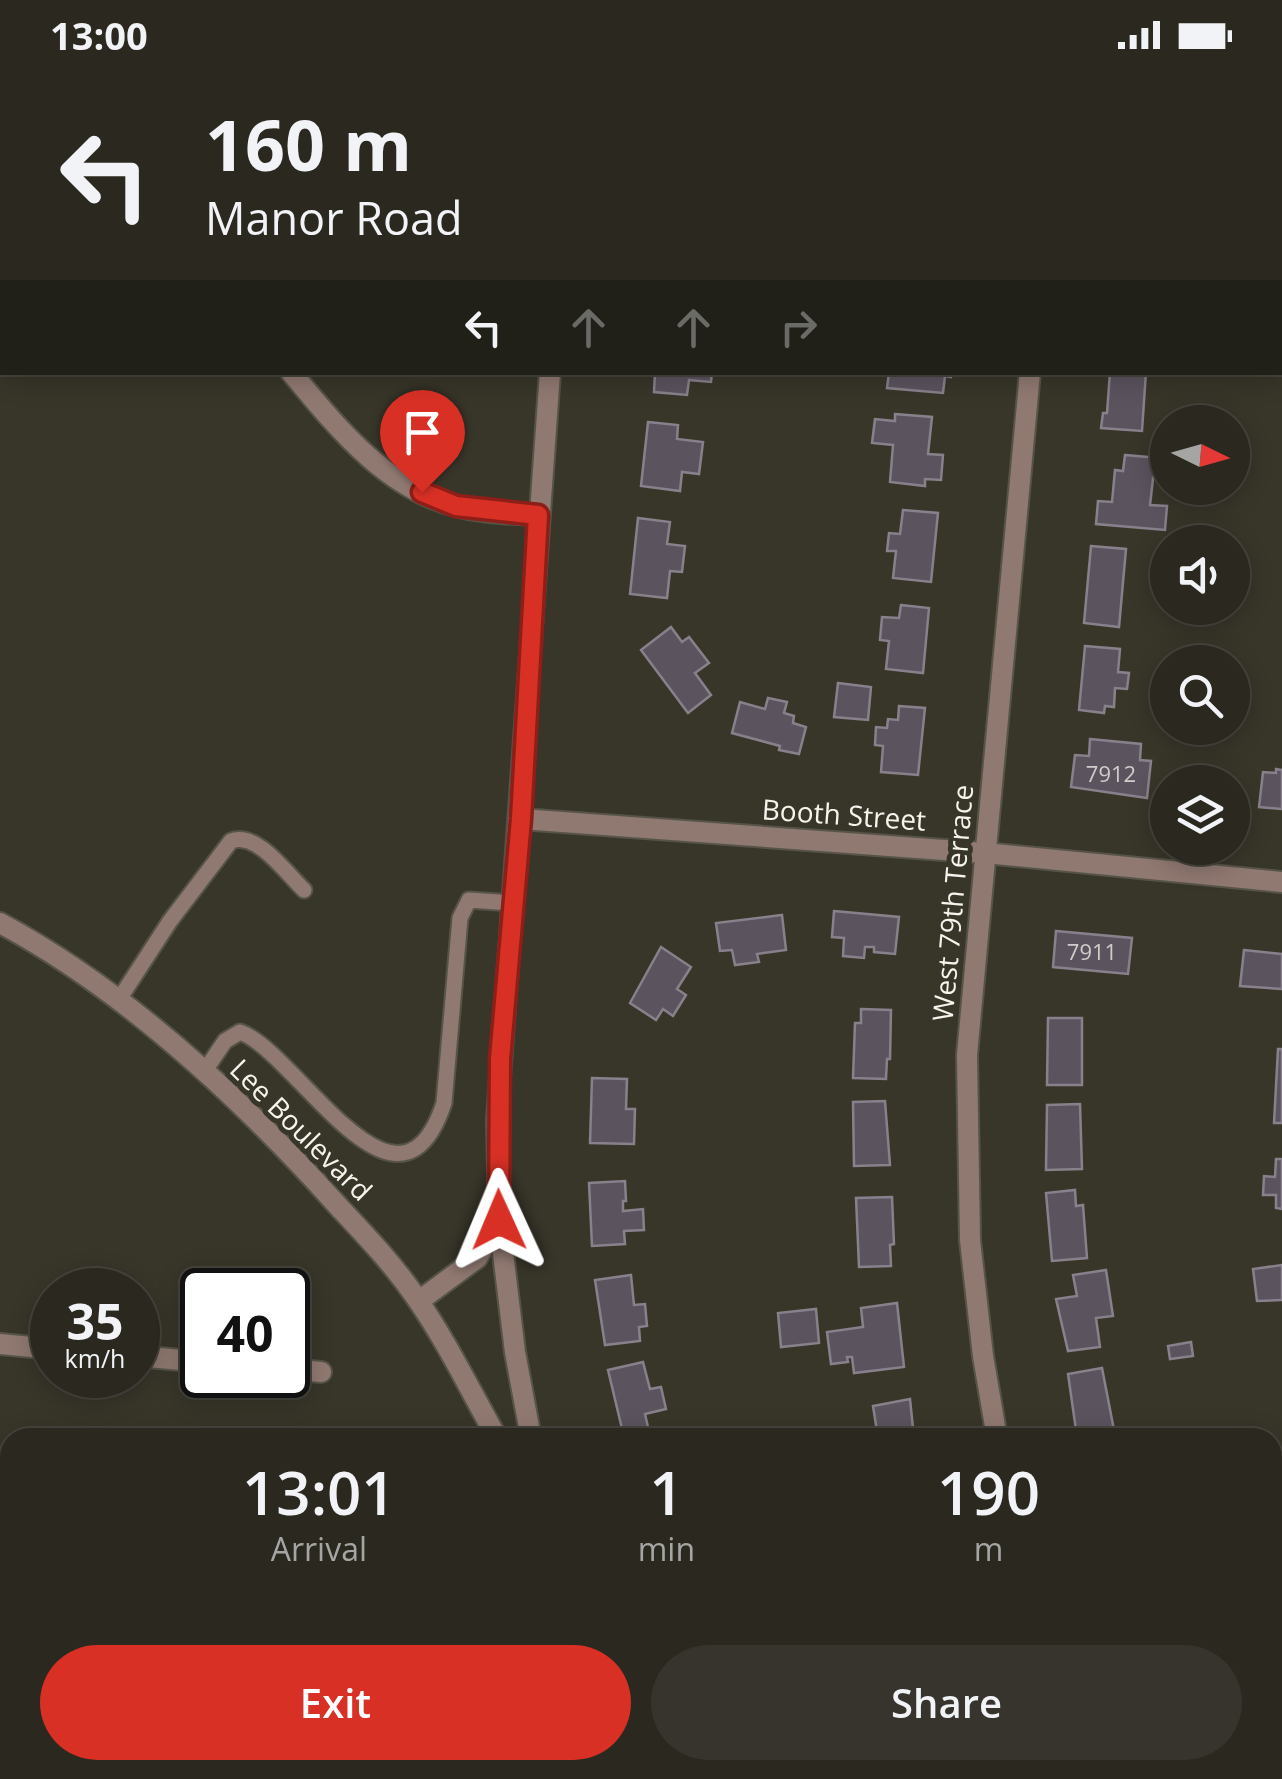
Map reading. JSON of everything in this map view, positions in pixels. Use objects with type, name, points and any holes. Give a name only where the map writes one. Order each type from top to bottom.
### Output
[{"type":"street","points":[[293,375],[366,457],[422,492],[456,506],[538,515]]},
{"type":"street","points":[[529,1428],[515,1352],[499,1220],[498,1120],[550,375]]},
{"type":"street","name":"West 79th Terrace","points":[[994,1428],[970,1240],[967,1055],[1030,375]]},
{"type":"street","name":"Booth Street","points":[[521,819],[985,853],[1282,882]]},
{"type":"street","name":"Lee Boulevard","points":[[0,923],[118,1001],[230,1093],[310,1174],[394,1267],[419,1301],[491,1428]]},
{"type":"street","points":[[419,1301],[477,1258],[499,1220]]},
{"type":"street","points":[[0,1344],[30,1347]]},
{"type":"street","points":[[310,1371],[321,1372]]},
{"type":"lane","points":[[118,1001],[170,921],[231,841],[240,837],[253,841],[304,890]]},
{"type":"lane","points":[[204,1072],[226,1041],[240,1032],[256,1038],[307,1092],[378,1151],[398,1156],[418,1148],[436,1129],[444,1103],[460,918],[469,900],[512,903]]},
{"type":"building","points":[[655,375],[712,375],[711,382],[689,380],[687,395],[654,392]]},
{"type":"building","points":[[889,375],[951,375],[945,376],[943,393],[887,388]]},
{"type":"building","points":[[1110,375],[1146,375],[1142,431],[1101,428],[1103,413],[1107,413]]},
{"type":"building","points":[[895,414],[932,417],[928,454],[943,455],[941,480],[925,479],[925,486],[890,482],[893,445],[872,443],[875,419],[895,421]]},
{"type":"building","points":[[648,422],[678,425],[677,439],[703,442],[699,474],[682,472],[680,491],[641,486]]},
{"type":"building","points":[[1125,455],[1150,457],[1150,505],[1167,506],[1165,525],[1150,525],[1150,529],[1096,524],[1098,501],[1112,502],[1115,470],[1123,471]]},
{"type":"building","points":[[903,510],[938,513],[931,582],[893,578],[896,551],[887,551],[889,533],[900,534]]},
{"type":"building","points":[[638,518],[670,522],[667,544],[685,546],[682,572],[670,571],[667,598],[630,594]]},
{"type":"building","points":[[1091,546],[1126,549],[1119,627],[1084,623]]},
{"type":"building","points":[[901,605],[929,608],[923,673],[886,669],[889,641],[880,640],[882,617],[899,618]]},
{"type":"building","points":[[671,627],[682,642],[689,637],[709,663],[695,673],[711,695],[688,713],[641,650]]},
{"type":"building","points":[[1085,646],[1120,649],[1118,672],[1129,673],[1127,689],[1115,688],[1114,707],[1105,706],[1104,713],[1079,710]]},
{"type":"building","points":[[838,683],[871,687],[868,720],[834,717]]},
{"type":"building","points":[[768,698],[787,702],[784,713],[794,716],[793,723],[806,727],[799,754],[732,733],[740,702],[765,709]]},
{"type":"building","points":[[899,706],[925,708],[918,775],[881,772],[883,746],[875,745],[876,727],[887,728],[888,719],[898,720]]},
{"type":"building","points":[[1090,739],[1141,744],[1140,760],[1151,761],[1147,798],[1071,787],[1075,755],[1089,756]]},
{"type":"building","points":[[1276,769],[1282,770],[1282,809],[1259,807],[1263,772],[1276,773]]},
{"type":"building","points":[[834,911],[899,917],[895,954],[865,947],[864,958],[843,956],[844,938],[832,937]]},
{"type":"building","points":[[782,915],[786,950],[757,954],[759,962],[735,965],[732,950],[720,951],[716,923]]},
{"type":"building","points":[[1056,931],[1132,938],[1128,974],[1053,967]]},
{"type":"building","points":[[661,947],[691,967],[677,989],[686,995],[673,1016],[663,1009],[656,1020],[630,1003]]},
{"type":"building","points":[[1244,950],[1282,954],[1282,989],[1240,986]]},
{"type":"building","points":[[861,1009],[891,1010],[886,1079],[853,1078],[855,1023],[861,1023]]},
{"type":"building","points":[[1048,1018],[1082,1018],[1082,1085],[1047,1085]]},
{"type":"building","points":[[1278,1049],[1282,1049],[1282,1123],[1274,1123]]},
{"type":"building","points":[[592,1078],[627,1079],[626,1109],[635,1109],[634,1144],[590,1143]]},
{"type":"building","points":[[885,1101],[890,1165],[854,1166],[853,1102]]},
{"type":"building","points":[[1080,1104],[1082,1169],[1046,1170],[1047,1105]]},
{"type":"building","points":[[1276,1159],[1282,1159],[1282,1209],[1276,1208],[1276,1195],[1263,1195],[1264,1176],[1275,1177]]},
{"type":"building","points":[[625,1181],[623,1211],[643,1209],[644,1230],[624,1231],[625,1244],[592,1246],[589,1183]]},
{"type":"building","points":[[1075,1190],[1076,1206],[1083,1205],[1087,1258],[1052,1261],[1046,1193]]},
{"type":"building","points":[[892,1197],[891,1266],[859,1267],[856,1198]]},
{"type":"building","points":[[1282,1265],[1282,1300],[1257,1301],[1253,1269]]},
{"type":"building","points":[[1106,1270],[1113,1316],[1096,1318],[1100,1347],[1068,1351],[1056,1299],[1077,1296],[1073,1275]]},
{"type":"building","points":[[631,1275],[634,1305],[645,1304],[647,1326],[639,1327],[640,1341],[605,1345],[595,1280]]},
{"type":"building","points":[[897,1303],[904,1367],[854,1373],[852,1357],[847,1357],[848,1362],[831,1364],[827,1332],[863,1327],[861,1308]]},
{"type":"building","points":[[816,1309],[819,1343],[781,1347],[778,1313]]},
{"type":"building","points":[[1191,1342],[1193,1356],[1170,1359],[1168,1346]]},
{"type":"building","points":[[643,1362],[650,1389],[661,1387],[666,1409],[645,1414],[648,1427],[622,1428],[608,1370]]},
{"type":"building","points":[[1102,1368],[1114,1428],[1076,1428],[1068,1374]]},
{"type":"building","points":[[910,1399],[913,1428],[876,1428],[873,1406]]},
{"type":"route","points":[[422,492],[456,506],[538,515],[521,819],[500,1059],[499,1220]]}]
